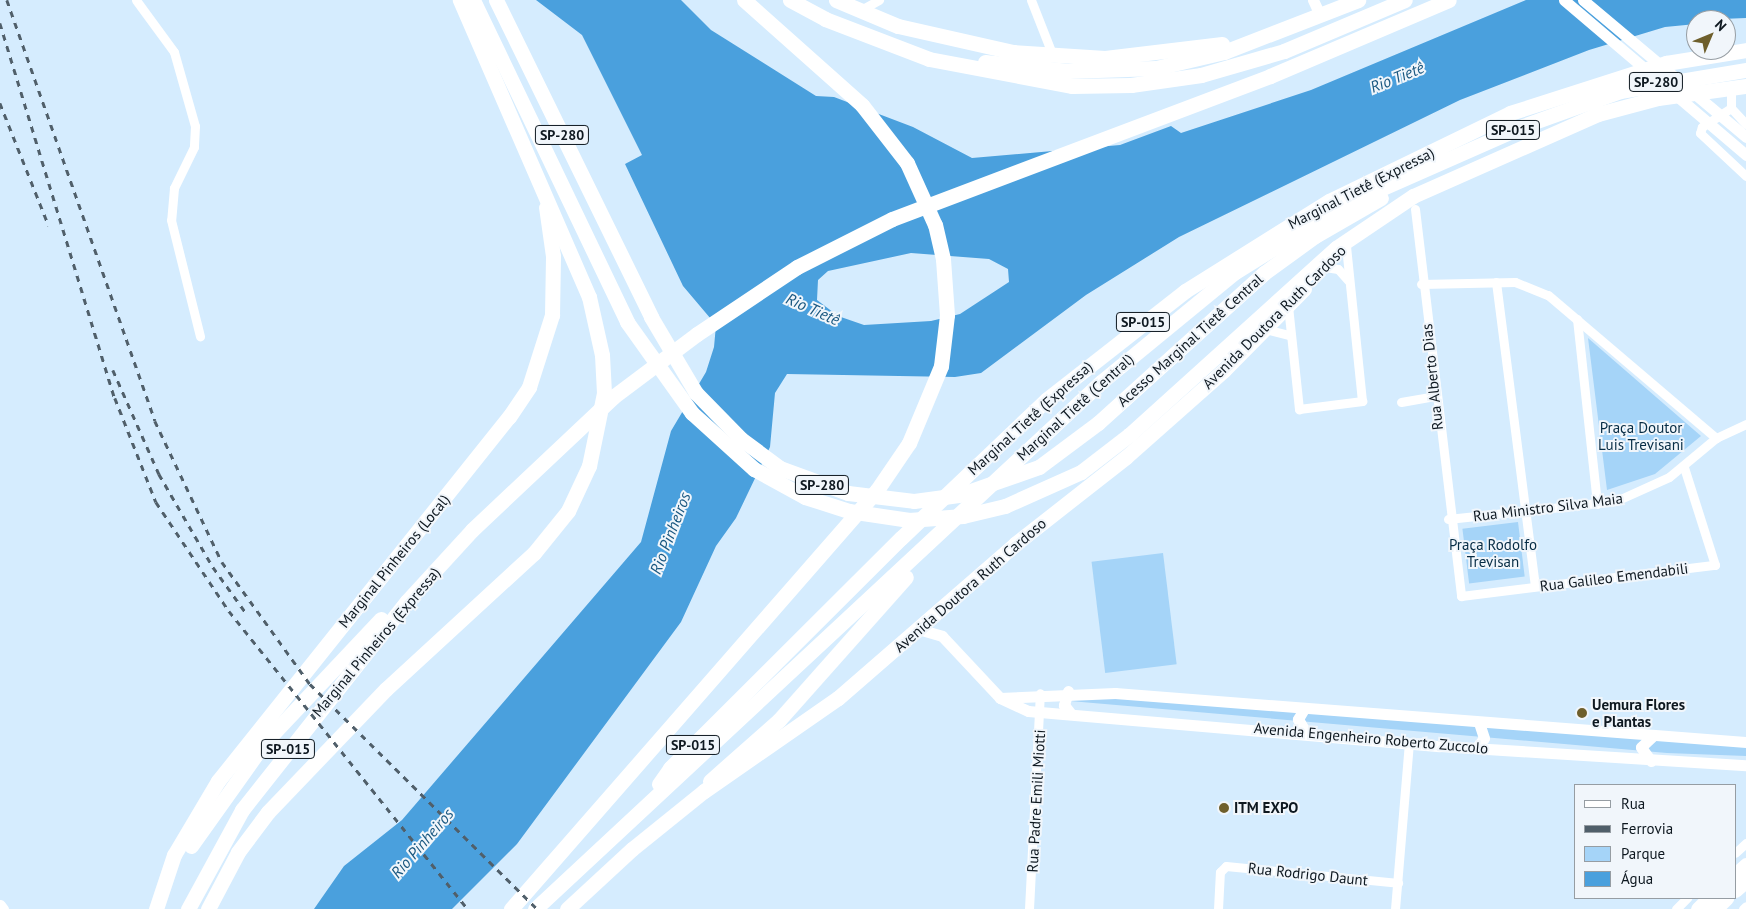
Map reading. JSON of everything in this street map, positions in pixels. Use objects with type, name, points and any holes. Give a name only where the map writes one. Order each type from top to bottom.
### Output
[{"type":"highway","points":[[208,909],[238,852],[268,812],[386,689],[534,553],[580,489],[598,429],[602,355],[589,298],[460,0]]},
{"type":"highway","points":[[473,0],[588,242],[642,347],[692,413],[754,469],[804,497],[879,517],[970,515],[1049,490],[1129,435],[1349,241],[1413,196],[1577,122],[1658,98],[1739,87]]},
{"type":"highway","name":"SP-280","points":[[496,0],[628,270],[678,364],[712,412],[765,458],[812,482],[879,499],[959,495],[1039,467],[1098,423]]},
{"type":"highway","points":[[511,909],[877,490],[909,443],[933,395],[941,366],[947,287],[935,225],[907,163],[886,133],[837,81],[744,0]]},
{"type":"highway","points":[[790,0],[929,59],[1038,82],[1131,85],[1201,75],[1284,52],[1405,0]]},
{"type":"highway","points":[[836,0],[898,26],[980,47],[1053,56],[1148,56],[1250,39]]},
{"type":"highway","points":[[890,44],[1036,69],[1115,71],[1184,64],[1358,0]]},
{"type":"highway","name":"Marginal Pinheiros (Expressa)","points":[[188,909],[242,810],[407,601],[517,489],[613,397],[797,267],[955,191],[1270,76],[1448,0]]},
{"type":"highway","name":"Marginal Tietê (Expressa)","points":[[535,909],[653,798],[670,768],[907,533],[1046,400],[1136,327],[1244,251],[1329,201],[1510,113],[1630,72],[1702,56],[1746,50]]},
{"type":"highway","name":"SP-280","points":[[1620,91],[1693,76],[1746,70]]},
{"type":"highway","name":"Marginal Tietê (Central)","points":[[653,798],[1043,436],[1158,333],[1235,272],[1334,211],[1523,126],[1620,91]]},
{"type":"highway","name":"Acesso Marginal Tietê Central","points":[[1098,423],[1264,273],[1315,236],[1392,192],[1409,176]]},
{"type":"highway","name":"Marginal Pinheiros (Local)","points":[[156,909],[174,855],[218,780],[509,418],[529,387],[548,338],[554,298],[543,188]]},
{"type":"highway","name":"Avenida Doutora Ruth Cardoso","points":[[567,909],[632,848],[704,791],[838,698],[940,609],[1157,430],[1288,306],[1349,241]]},
{"type":"highway","points":[[704,791],[716,771],[779,720],[950,530],[1038,452],[1043,436]]},
{"type":"highway","points":[[162,909],[199,831],[265,742],[366,634],[407,601]]},
{"type":"highway","points":[[1736,874],[1746,865]]},
{"type":"highway","points":[[1736,889],[1746,880]]},
{"type":"highway","points":[[1698,909],[1708,899]]},
{"type":"highway","points":[[1715,909],[1725,899]]},
{"type":"street","points":[[136,0],[174,52],[196,126],[194,147],[174,188],[171,220],[200,336]]},
{"type":"street","points":[[859,10],[879,0]]},
{"type":"street","points":[[1031,0],[1053,56]]},
{"type":"street","points":[[1313,0],[1320,14]]},
{"type":"street","points":[[1564,0],[1746,155]]},
{"type":"street","points":[[1583,0],[1746,137]]},
{"type":"street","points":[[1739,87],[1731,108],[1700,131],[1746,176]]},
{"type":"street","points":[[1731,108],[1746,124]]},
{"type":"street","name":"Rua Alberto Dias","points":[[1415,209],[1421,284],[1451,544]]},
{"type":"street","points":[[1288,306],[1289,335],[1300,410],[1363,401],[1348,280],[1349,241]]},
{"type":"street","points":[[1325,267],[1338,269],[1348,280]]},
{"type":"street","points":[[1496,282],[1535,586]]},
{"type":"street","points":[[1421,284],[1496,282],[1537,289],[1577,319],[1716,438]]},
{"type":"street","points":[[1577,319],[1597,504]]},
{"type":"street","points":[[1264,329],[1289,335]]},
{"type":"street","points":[[1401,402],[1434,396]]},
{"type":"street","name":"Rua Ministro Silva Maia","points":[[1448,519],[1597,504],[1631,496],[1684,467],[1716,438],[1746,424]]},
{"type":"street","name":"Rua Galileo Emendabili","points":[[1451,544],[1461,596],[1715,565],[1684,467]]},
{"type":"street","name":"Avenida Engenheiro Roberto Zuccolo","points":[[940,609],[939,623],[951,644]]},
{"type":"street","name":"Avenida Engenheiro Roberto Zuccolo","points":[[918,629],[935,631],[951,644],[1000,698],[1019,710],[1041,714],[1071,714],[1409,743],[1651,761],[1746,765]]},
{"type":"street","points":[[1068,691],[1064,705],[1071,714]]},
{"type":"street","name":"Avenida Engenheiro Roberto Zuccolo","points":[[1000,698],[1068,691],[1746,742]]},
{"type":"street","name":"Rua Padre Emili Miotti","points":[[1030,909],[1041,714],[1040,693]]},
{"type":"street","points":[[1304,709],[1298,719],[1306,734]]},
{"type":"street","points":[[1477,747],[1484,738],[1479,723]]},
{"type":"street","points":[[1651,761],[1641,747],[1653,736]]},
{"type":"street","points":[[1395,909],[1409,743]]},
{"type":"street","points":[[1736,852],[1746,843]]},
{"type":"street","name":"Rua Rodrigo Daunt","points":[[1218,909],[1220,872],[1234,866],[1398,883]]},
{"type":"street","points":[[1676,909],[1686,899]]},
{"type":"street","points":[[0,905],[3,909]]},
{"type":"street","points":[[1743,909],[1746,906]]},
{"type":"green space","name":"Praça Doutor Luis Trevisani","points":[[1588,338],[1701,436],[1655,474],[1607,490]]},
{"type":"green space","name":"Praça Rodolfo Trevisan","points":[[1518,522],[1525,577],[1469,583],[1462,529]]},
{"type":"green space","points":[[1163,553],[1177,664],[1105,673],[1092,562]]},
{"type":"green space","points":[[1071,693],[1746,746],[1746,756],[1667,753],[1070,701]]},
{"type":"water","points":[[536,0],[681,0],[711,30],[816,96],[834,97],[913,127],[972,158],[1120,145],[1171,126],[1181,133],[1311,90],[1526,0],[1746,0],[1746,18],[1736,18],[1736,10],[1686,10],[1686,25],[1665,27],[1589,50],[1460,100],[1179,237],[1086,295],[981,373],[955,377],[787,374],[775,393],[770,447],[736,518],[716,546],[681,622],[517,844],[452,909],[314,909],[344,866],[402,820],[641,542],[671,431],[706,372],[714,347],[716,325],[683,286],[625,164],[642,155],[582,35]],"holes":[[[911,253],[989,259],[1008,269],[1009,282],[960,314],[931,321],[864,325],[838,316],[817,300],[818,280],[828,271]]]},
{"type":"railway","points":[[7,0],[155,421],[222,562],[310,684],[537,909]]},
{"type":"railway","points":[[0,23],[115,398],[156,502],[229,611],[468,909]]},
{"type":"railway","points":[[0,103],[49,226]]},
{"type":"railway","points":[[113,370],[159,474],[213,567],[246,613]]},
{"type":"place","name":"Uemura Flores e Plantas","points":[[1582,713]]},
{"type":"place","name":"ITM EXPO","points":[[1224,808]]},
{"type":"water label","name":"Rio Tietê","points":[[1397,77]]},
{"type":"water label","name":"Rio Tietê","points":[[813,309]]},
{"type":"water label","name":"Rio Pinheiros","points":[[670,533]]},
{"type":"water label","name":"Rio Pinheiros","points":[[422,843]]}]
